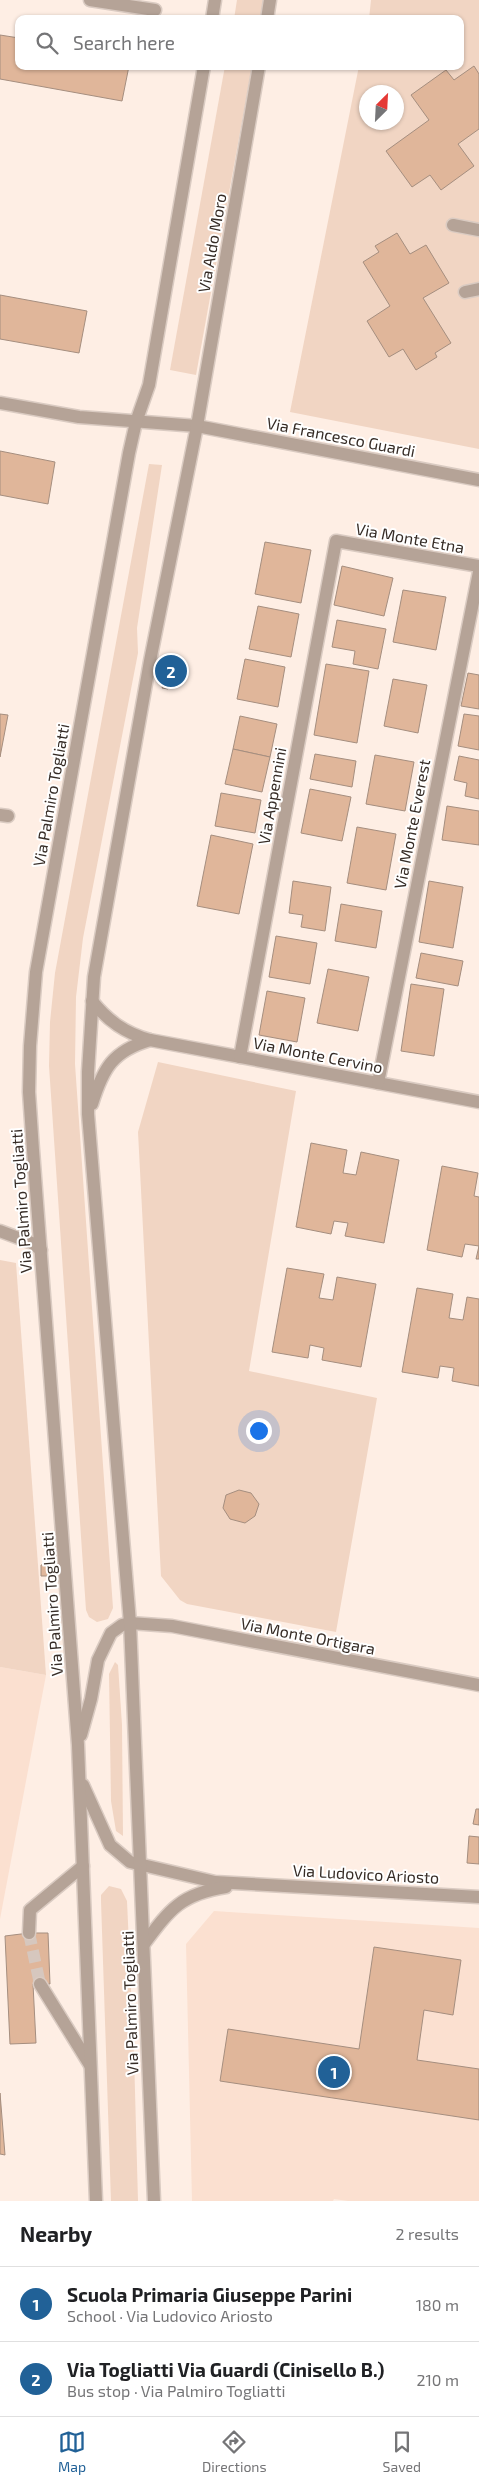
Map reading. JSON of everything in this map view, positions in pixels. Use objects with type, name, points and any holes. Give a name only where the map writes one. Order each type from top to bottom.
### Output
[{"type":"street","points":[[90,0],[155,10]]},
{"type":"street","points":[[213,15],[215,0]]},
{"type":"street","points":[[268,15],[270,0]]},
{"type":"street","points":[[136,422],[149,385],[203,70]]},
{"type":"street","name":"Via Aldo Moro","points":[[197,426],[257,70]]},
{"type":"street","points":[[453,225],[479,230]]},
{"type":"street","points":[[465,292],[479,289]]},
{"type":"street","name":"Via Francesco Guardi","points":[[0,402],[79,417],[197,426],[479,480]]},
{"type":"street","name":"Via Palmiro Togliatti","points":[[96,2201],[80,1778],[29,1092],[30,1046],[36,972],[136,422]]},
{"type":"street","name":"Via Palmiro Togliatti","points":[[154,2201],[130,1624],[88,1114],[92,1001],[98,949],[148,671],[197,426]]},
{"type":"street","name":"Via Monte Etna","points":[[336,541],[479,566]]},
{"type":"street","name":"Via Appennini","points":[[240,1057],[336,541]]},
{"type":"street","name":"Via Monte Everest","points":[[378,1083],[479,572]]},
{"type":"street","name":"Via Monte Cervino","points":[[92,1001],[115,1025],[133,1035],[150,1040],[479,1102]]},
{"type":"street","points":[[88,1114],[102,1076],[114,1058],[126,1048],[150,1040]]},
{"type":"street","points":[[0,1231],[32,1243],[41,1250]]},
{"type":"street","name":"Via Palmiro Togliatti","points":[[78,1745],[91,1699],[100,1652],[112,1633],[122,1625],[130,1624]]},
{"type":"street","name":"Via Monte Ortigara","points":[[130,1624],[172,1626],[479,1684]]},
{"type":"street","name":"Via Ludovico Ariosto","points":[[80,1778],[110,1846],[125,1859],[140,1865],[201,1880],[479,1897]]},
{"type":"street","points":[[29,1933],[30,1910],[83,1866]]},
{"type":"street","name":"Via Ludovico Ariosto","points":[[144,1944],[166,1914],[188,1896],[251,1883]]},
{"type":"street","points":[[40,1984],[91,2066]]},
{"type":"shaded area","points":[[237,0],[265,0],[262,15],[235,15]]},
{"type":"shaded area","points":[[371,0],[479,0],[479,449],[290,412],[358,70],[464,70],[464,15],[369,15]]},
{"type":"shaded area","points":[[224,70],[251,70],[196,375],[170,370]]},
{"type":"shaded area","points":[[149,464],[162,465],[137,628],[138,653],[83,938],[76,997],[75,1064],[113,1608],[108,1619],[97,1622],[89,1617],[86,1610],[49,1066],[50,1022],[55,973]]},
{"type":"shaded area","points":[[158,1062],[296,1091],[249,1371],[377,1398],[336,1632],[187,1604],[180,1600],[161,1576],[138,1132]]},
{"type":"shaded area","points":[[0,1260],[16,1263],[46,1675],[0,1667]]},
{"type":"shaded area","points":[[115,1662],[118,1665],[122,1725],[123,1836],[116,1831],[111,1801],[109,1674]]},
{"type":"shaded area","points":[[0,1667],[46,1675],[0,1919]]},
{"type":"shaded area","points":[[109,1886],[121,1889],[127,1901],[138,2201],[111,2201],[101,1901],[101,1895]]},
{"type":"shaded area","points":[[214,1911],[479,1928],[479,2201],[348,2201],[334,2199],[333,2201],[192,2201],[186,1944]]},
{"type":"building","points":[[0,35],[15,37],[15,70],[128,70],[122,101],[0,79]]},
{"type":"building","points":[[474,66],[479,74],[479,129],[458,144],[474,166],[441,190],[430,175],[412,187],[386,151],[429,120],[411,95],[446,70],[454,80]]},
{"type":"building","points":[[397,233],[410,254],[426,245],[449,283],[423,298],[451,343],[435,353],[437,357],[416,370],[403,349],[389,357],[367,321],[390,306],[363,262],[379,252],[375,246]]},
{"type":"building","points":[[0,295],[87,311],[79,353],[0,339]]},
{"type":"building","points":[[0,451],[55,462],[48,504],[0,495]]},
{"type":"building","points":[[265,542],[311,550],[301,603],[255,594]]},
{"type":"building","points":[[342,566],[393,578],[384,616],[334,605]]},
{"type":"building","points":[[403,590],[446,597],[436,650],[393,642]]},
{"type":"building","points":[[258,606],[299,614],[291,657],[249,649]]},
{"type":"building","points":[[337,620],[386,629],[378,669],[353,664],[355,651],[332,647]]},
{"type":"building","points":[[245,659],[285,667],[278,707],[237,699]]},
{"type":"building","points":[[326,664],[369,671],[357,743],[314,735]]},
{"type":"building","points":[[166,673],[171,675],[168,689],[162,688]]},
{"type":"building","points":[[468,673],[479,675],[479,709],[461,706]]},
{"type":"building","points":[[393,679],[427,685],[418,733],[384,726]]},
{"type":"building","points":[[0,714],[8,715],[0,757]]},
{"type":"building","points":[[464,714],[479,716],[479,750],[458,746]]},
{"type":"building","points":[[240,716],[277,724],[270,757],[233,749]]},
{"type":"building","points":[[233,749],[270,757],[262,792],[225,784]]},
{"type":"building","points":[[315,754],[356,761],[352,787],[310,779]]},
{"type":"building","points":[[375,755],[414,762],[405,811],[366,804]]},
{"type":"building","points":[[459,756],[479,760],[479,799],[465,796],[467,783],[454,780]]},
{"type":"building","points":[[310,789],[351,797],[342,841],[301,833]]},
{"type":"building","points":[[221,793],[261,800],[255,833],[215,826]]},
{"type":"building","points":[[447,806],[479,811],[479,845],[442,840]]},
{"type":"building","points":[[357,827],[396,834],[386,890],[347,883]]},
{"type":"building","points":[[211,835],[253,844],[239,914],[197,906]]},
{"type":"building","points":[[293,881],[331,887],[325,931],[301,927],[303,915],[289,913]]},
{"type":"building","points":[[429,881],[463,887],[453,948],[419,942]]},
{"type":"building","points":[[341,904],[382,911],[376,948],[335,941]]},
{"type":"building","points":[[276,936],[317,943],[310,984],[269,977]]},
{"type":"building","points":[[421,953],[463,961],[458,986],[416,978]]},
{"type":"building","points":[[328,969],[369,977],[358,1031],[317,1023]]},
{"type":"building","points":[[411,984],[444,989],[434,1056],[401,1051]]},
{"type":"building","points":[[267,991],[305,998],[297,1042],[259,1035]]},
{"type":"building","points":[[311,1143],[347,1150],[343,1173],[356,1175],[361,1152],[399,1160],[384,1243],[345,1236],[348,1223],[334,1221],[331,1234],[296,1227]]},
{"type":"building","points":[[442,1166],[478,1173],[474,1196],[479,1197],[479,1246],[465,1244],[462,1257],[427,1250]]},
{"type":"building","points":[[479,1246],[479,1259],[476,1259]]},
{"type":"building","points":[[287,1268],[324,1274],[319,1298],[333,1300],[337,1277],[376,1284],[361,1367],[322,1360],[324,1348],[310,1345],[308,1358],[272,1352]]},
{"type":"building","points":[[417,1288],[453,1294],[449,1318],[463,1320],[467,1297],[479,1299],[479,1386],[452,1381],[454,1368],[440,1366],[438,1378],[402,1372]]},
{"type":"building","points":[[239,1490],[251,1493],[259,1504],[255,1516],[245,1523],[230,1519],[223,1508],[226,1495]]},
{"type":"building","points":[[47,1564],[48,1576],[41,1576],[41,1565]]},
{"type":"building","points":[[476,1809],[479,1809],[479,1825],[473,1824]]},
{"type":"building","points":[[469,1836],[479,1837],[479,1864],[467,1863]]},
{"type":"building","points":[[48,1933],[50,1984],[33,1984],[36,2043],[10,2044],[5,1936]]},
{"type":"building","points":[[374,1947],[461,1960],[453,2015],[424,2010],[417,2060],[479,2069],[479,2120],[220,2081],[228,2029],[359,2049]]},
{"type":"building","points":[[0,2093],[5,2155],[0,2154]]},
{"type":"tunnel","points":[[29,1933],[40,1984]]},
{"type":"place","name":"Via Togliatti Via Guardi (Cinisello B.)","points":[[171,671]]},
{"type":"place","name":"Scuola Primaria Giuseppe Parini","points":[[334,2072]]}]
